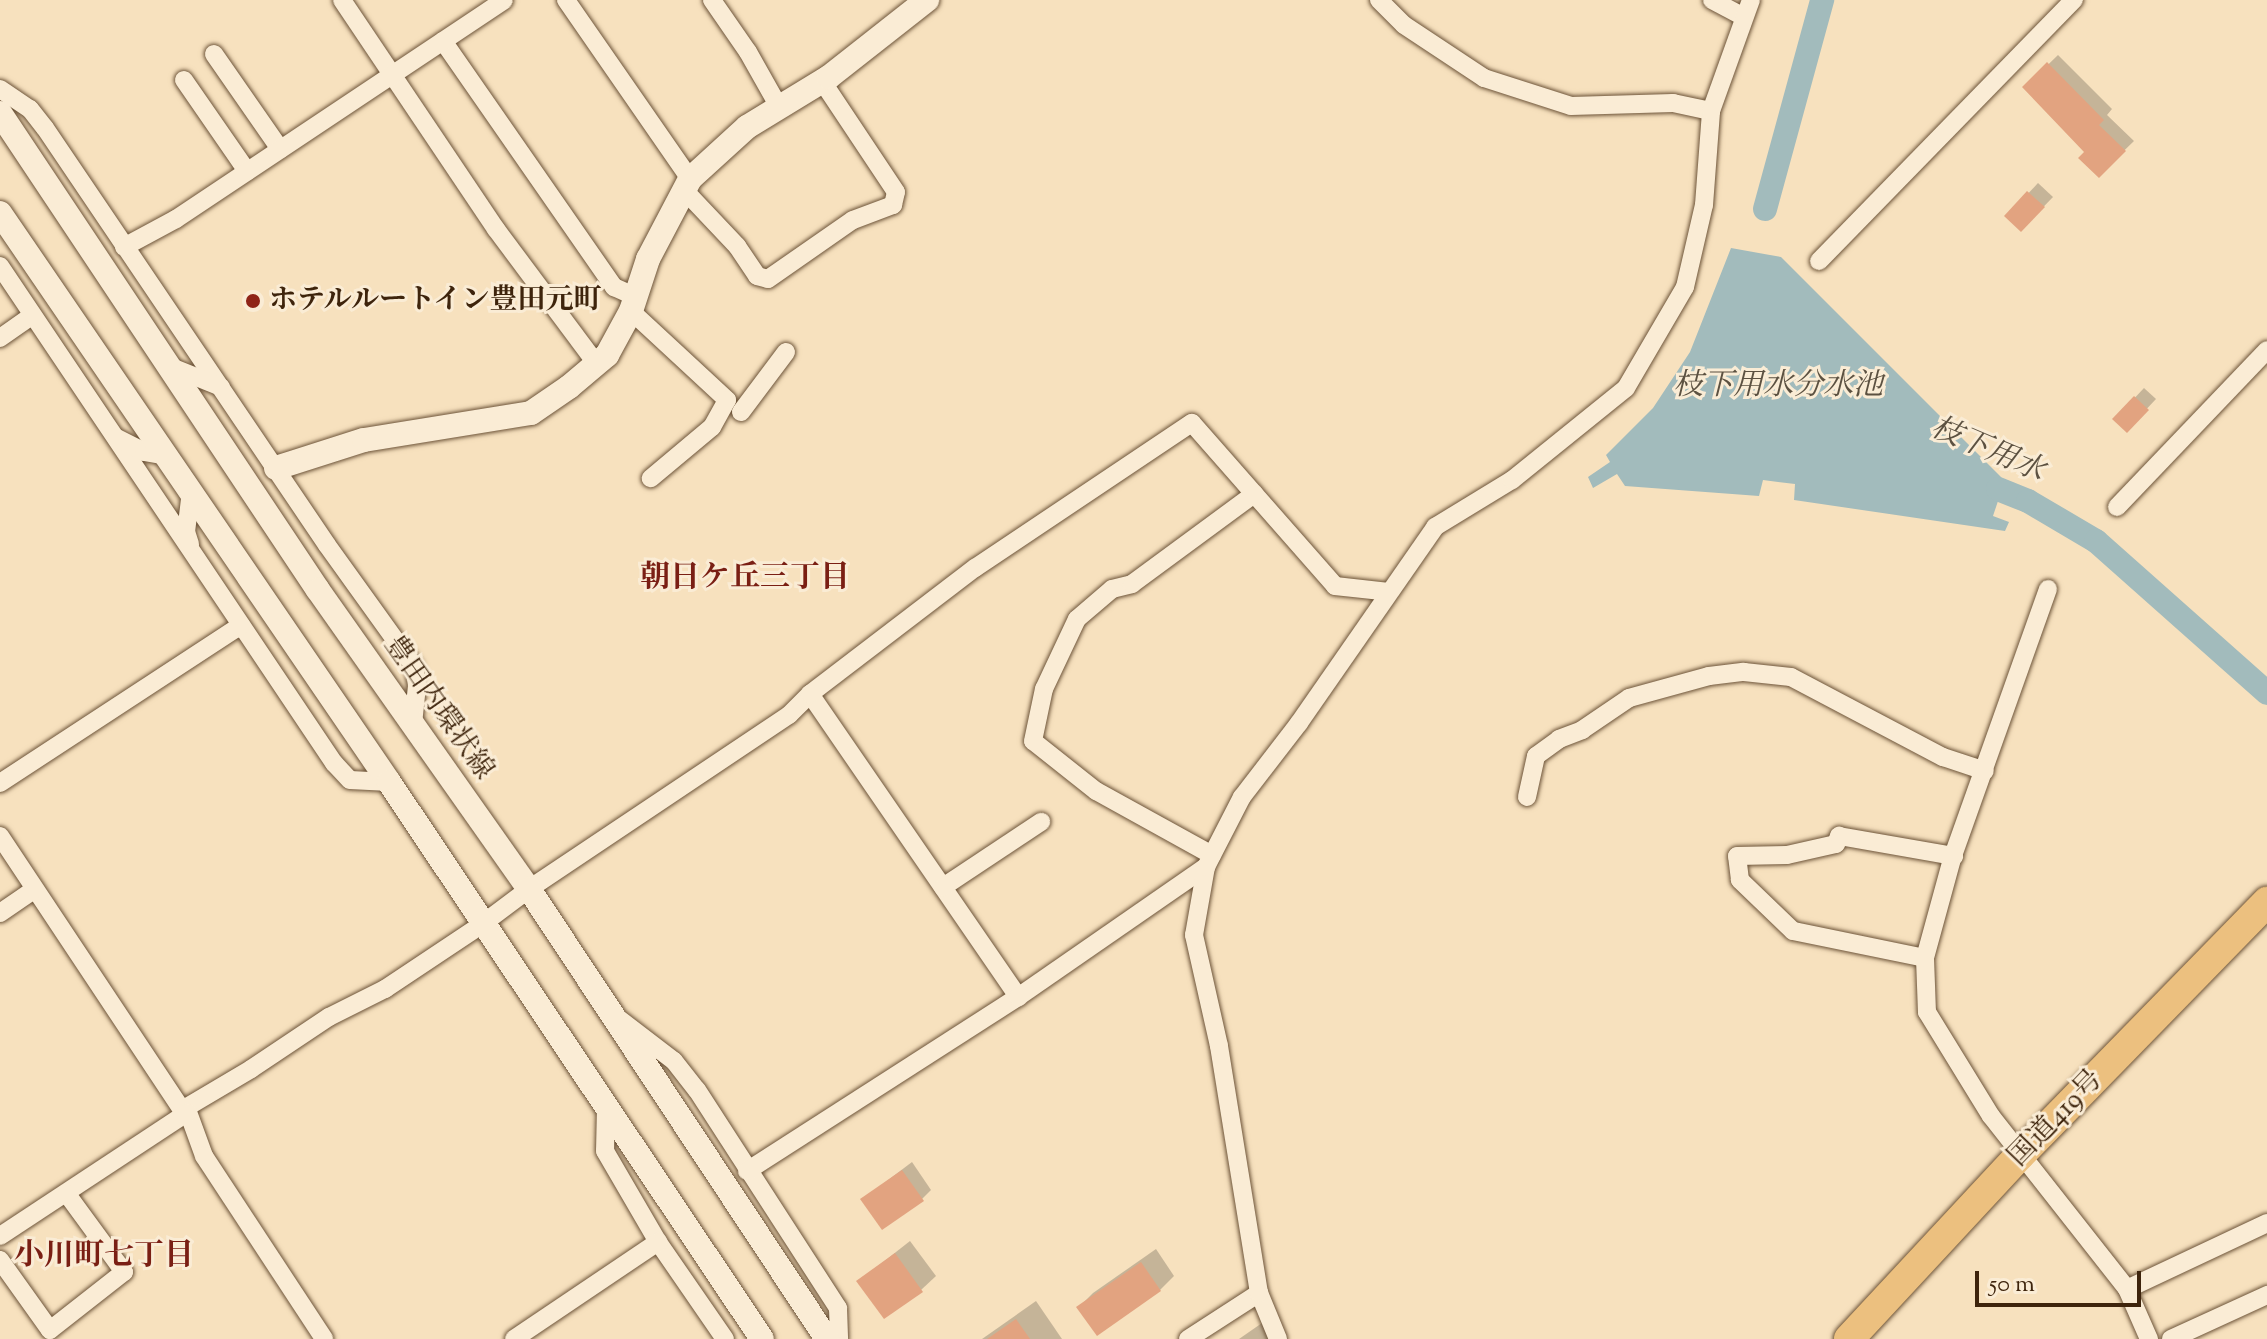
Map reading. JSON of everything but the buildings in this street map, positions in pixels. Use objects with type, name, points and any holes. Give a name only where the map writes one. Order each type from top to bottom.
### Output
[{"type":"highway","name":"国道419号","points":[[1849,1339],[2020,1155],[2267,902]]},
{"type":"street","points":[[342,0],[496,229],[596,363]]},
{"type":"street","points":[[124,247],[176,219],[504,0]]},
{"type":"street","points":[[566,0],[688,185],[757,276],[768,279],[853,220],[893,205],[896,192],[822,81]]},
{"type":"street","points":[[712,0],[748,52],[779,107]]},
{"type":"street","points":[[276,468],[364,440],[531,413],[607,355],[633,304],[648,259],[688,185],[747,127],[822,81],[927,0]]},
{"type":"street","points":[[1379,0],[1404,25],[1484,78],[1571,106],[1673,103],[1711,111]]},
{"type":"street","points":[[1278,1339],[1259,1293],[1219,1046],[1194,935],[1209,861],[1242,797],[1299,723],[1435,527],[1512,480],[1626,388],[1685,287],[1704,205],[1711,111],[1747,9],[1712,0]]},
{"type":"street","points":[[1819,261],[2074,0]]},
{"type":"street","points":[[443,41],[614,287],[740,411]]},
{"type":"street","points":[[214,54],[280,149]]},
{"type":"street","points":[[184,80],[247,171]]},
{"type":"street","points":[[0,89],[30,109],[45,128],[414,666],[417,686],[413,724]]},
{"type":"street","name":"豊田内環状線","points":[[0,113],[318,590],[529,889],[827,1339]]},
{"type":"street","points":[[0,213],[389,782],[481,925],[762,1339]]},
{"type":"street","points":[[0,266],[334,763],[350,780],[389,782]]},
{"type":"street","points":[[0,338],[32,316]]},
{"type":"street","points":[[2117,507],[2267,350]]},
{"type":"street","points":[[651,478],[712,427],[740,411],[786,352]]},
{"type":"street","points":[[169,366],[221,387]]},
{"type":"street","points":[[0,1236],[329,1017],[385,989],[789,715],[810,694],[975,568],[1192,423],[1335,586],[1389,592]]},
{"type":"street","points":[[113,436],[144,452],[167,456]]},
{"type":"street","points":[[191,493],[186,532],[193,555]]},
{"type":"street","points":[[1209,861],[1096,791],[1033,741],[1044,689],[1077,619],[1112,589],[1132,584],[1254,494]]},
{"type":"street","points":[[2048,589],[1954,856],[1925,958],[1927,1012],[1934,1028],[2020,1155],[2127,1289],[2149,1339]]},
{"type":"street","points":[[0,783],[241,625]]},
{"type":"street","points":[[1527,797],[1536,756],[1629,698],[1709,676],[1744,672],[1791,677],[1943,757],[1985,771]]},
{"type":"street","points":[[810,694],[1018,997]]},
{"type":"street","points":[[943,887],[1041,822]]},
{"type":"street","points":[[0,836],[185,1111],[204,1156],[324,1339]]},
{"type":"street","points":[[1925,958],[1793,931],[1740,880],[1737,856],[1787,855],[1836,844],[1839,836],[1954,856]]},
{"type":"street","points":[[747,1171],[1018,997],[1209,861]]},
{"type":"street","points":[[0,913],[35,889]]},
{"type":"street","points":[[611,1014],[674,1061],[697,1090],[838,1308],[839,1339]]},
{"type":"street","points":[[606,1108],[605,1151],[658,1242],[725,1339]]},
{"type":"street","points":[[0,1260],[50,1330],[124,1272],[67,1194]]},
{"type":"street","points":[[2127,1289],[2267,1223]]},
{"type":"street","points":[[514,1339],[658,1242]]},
{"type":"street","points":[[1188,1339],[1259,1293]]},
{"type":"street","points":[[2171,1339],[2267,1295]]},
{"type":"water","name":"枝下用水分水池","points":[[1731,248],[1781,257],[2003,479],[2002,483],[2031,493],[2026,509],[1998,501],[1993,516],[2009,522],[2005,531],[1794,500],[1795,484],[1763,480],[1759,496],[1625,486],[1617,474],[1593,488],[1588,477],[1610,462],[1606,455],[1653,408],[1690,352]]},
{"type":"waterway","name":"枝下用水","points":[[1765,209],[1822,0]]},
{"type":"waterway","name":"枝下用水","points":[[1998,489],[2028,501],[2096,541],[2267,693]]},
{"type":"place","name":"ホテルルートイン豊田元町","points":[[253,301]]},
{"type":"district","name":"朝日ケ丘三丁目","points":[[745,579]]},
{"type":"district","name":"小川町七丁目","points":[[104,1257]]}]
